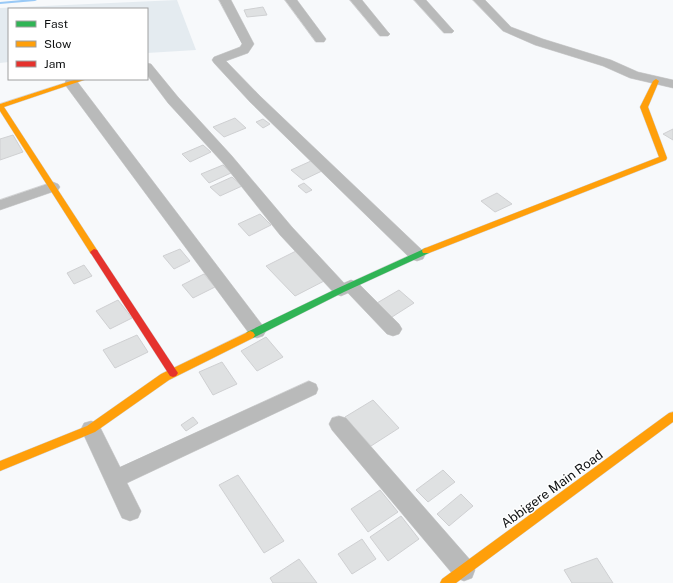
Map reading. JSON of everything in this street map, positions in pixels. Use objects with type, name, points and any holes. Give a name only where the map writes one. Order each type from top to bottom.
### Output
[{"type":"street","points":[[226,0],[248,44],[244,50],[218,60],[255,99],[417,255]]},
{"type":"street","points":[[291,0],[320,39]]},
{"type":"street","points":[[356,0],[384,34]]},
{"type":"street","points":[[420,0],[448,31]]},
{"type":"street","points":[[479,0],[507,29],[539,42],[607,63],[634,75],[673,84]]},
{"type":"street","points":[[148,68],[172,100],[227,159],[286,231],[346,288],[393,329]]},
{"type":"street","points":[[173,373],[0,106],[78,81],[257,330]]},
{"type":"street","points":[[0,466],[91,428],[173,373],[257,330],[417,255],[663,158],[644,107],[656,81]]},
{"type":"street","points":[[0,205],[53,187]]},
{"type":"street","points":[[115,479],[309,389]]},
{"type":"street","name":"Abbigere Main Road","points":[[446,583],[673,416]]},
{"type":"street","points":[[339,424],[464,570]]},
{"type":"street","points":[[91,428],[130,511]]},
{"type":"shaded area","points":[[177,0],[196,50],[148,53],[148,8],[8,8],[8,62],[0,63],[0,8]]},
{"type":"building","points":[[263,7],[267,15],[247,17],[244,10]]},
{"type":"building","points":[[235,118],[246,128],[224,137],[213,127]]},
{"type":"building","points":[[263,119],[270,124],[263,128],[256,122]]},
{"type":"building","points":[[673,129],[673,140],[663,134]]},
{"type":"building","points":[[13,135],[23,152],[0,160],[0,139]]},
{"type":"building","points":[[203,145],[211,152],[190,162],[182,154]]},
{"type":"building","points":[[311,161],[324,170],[303,180],[291,170]]},
{"type":"building","points":[[223,165],[231,173],[209,183],[201,174]]},
{"type":"building","points":[[232,177],[242,186],[220,196],[210,187]]},
{"type":"building","points":[[304,183],[312,190],[306,193],[298,186]]},
{"type":"building","points":[[497,193],[512,204],[495,212],[481,201]]},
{"type":"building","points":[[260,214],[271,225],[249,236],[238,224]]},
{"type":"building","points":[[180,249],[190,261],[174,269],[163,256]]},
{"type":"building","points":[[296,251],[326,280],[295,296],[266,266]]},
{"type":"building","points":[[84,265],[92,276],[74,284],[67,273]]},
{"type":"building","points":[[204,274],[215,287],[193,298],[182,285]]},
{"type":"building","points":[[399,290],[414,303],[392,317],[377,303]]},
{"type":"building","points":[[118,300],[132,318],[110,329],[96,311]]},
{"type":"building","points":[[137,335],[148,352],[115,368],[103,350]]},
{"type":"building","points":[[266,337],[283,357],[257,371],[241,351]]},
{"type":"building","points":[[222,362],[237,384],[213,395],[199,372]]},
{"type":"building","points":[[373,400],[399,428],[371,446],[345,417]]},
{"type":"building","points":[[193,417],[198,423],[186,431],[181,425]]},
{"type":"building","points":[[443,470],[455,482],[428,502],[416,490]]},
{"type":"building","points":[[238,475],[284,541],[264,553],[219,485]]},
{"type":"building","points":[[380,490],[398,512],[368,532],[351,509]]},
{"type":"building","points":[[461,494],[473,506],[449,526],[437,514]]},
{"type":"building","points":[[401,516],[419,539],[388,561],[370,537]]},
{"type":"building","points":[[362,539],[376,559],[352,574],[338,554]]},
{"type":"building","points":[[597,558],[613,583],[572,583],[564,570]]},
{"type":"building","points":[[299,559],[317,583],[273,583],[270,578]]},
{"type":"waterway","points":[[0,3],[35,0]]},
{"type":"traffic: fast","points":[[250,335],[341,290],[426,251]]},
{"type":"traffic: slow","points":[[81,80],[0,106],[94,252]]},
{"type":"traffic: slow","points":[[426,251],[663,158],[644,107],[656,81]]},
{"type":"traffic: slow","points":[[0,466],[91,429],[165,377],[250,335]]},
{"type":"traffic: slow","points":[[446,583],[673,416]]},
{"type":"traffic: jam","points":[[94,252],[173,373]]}]
